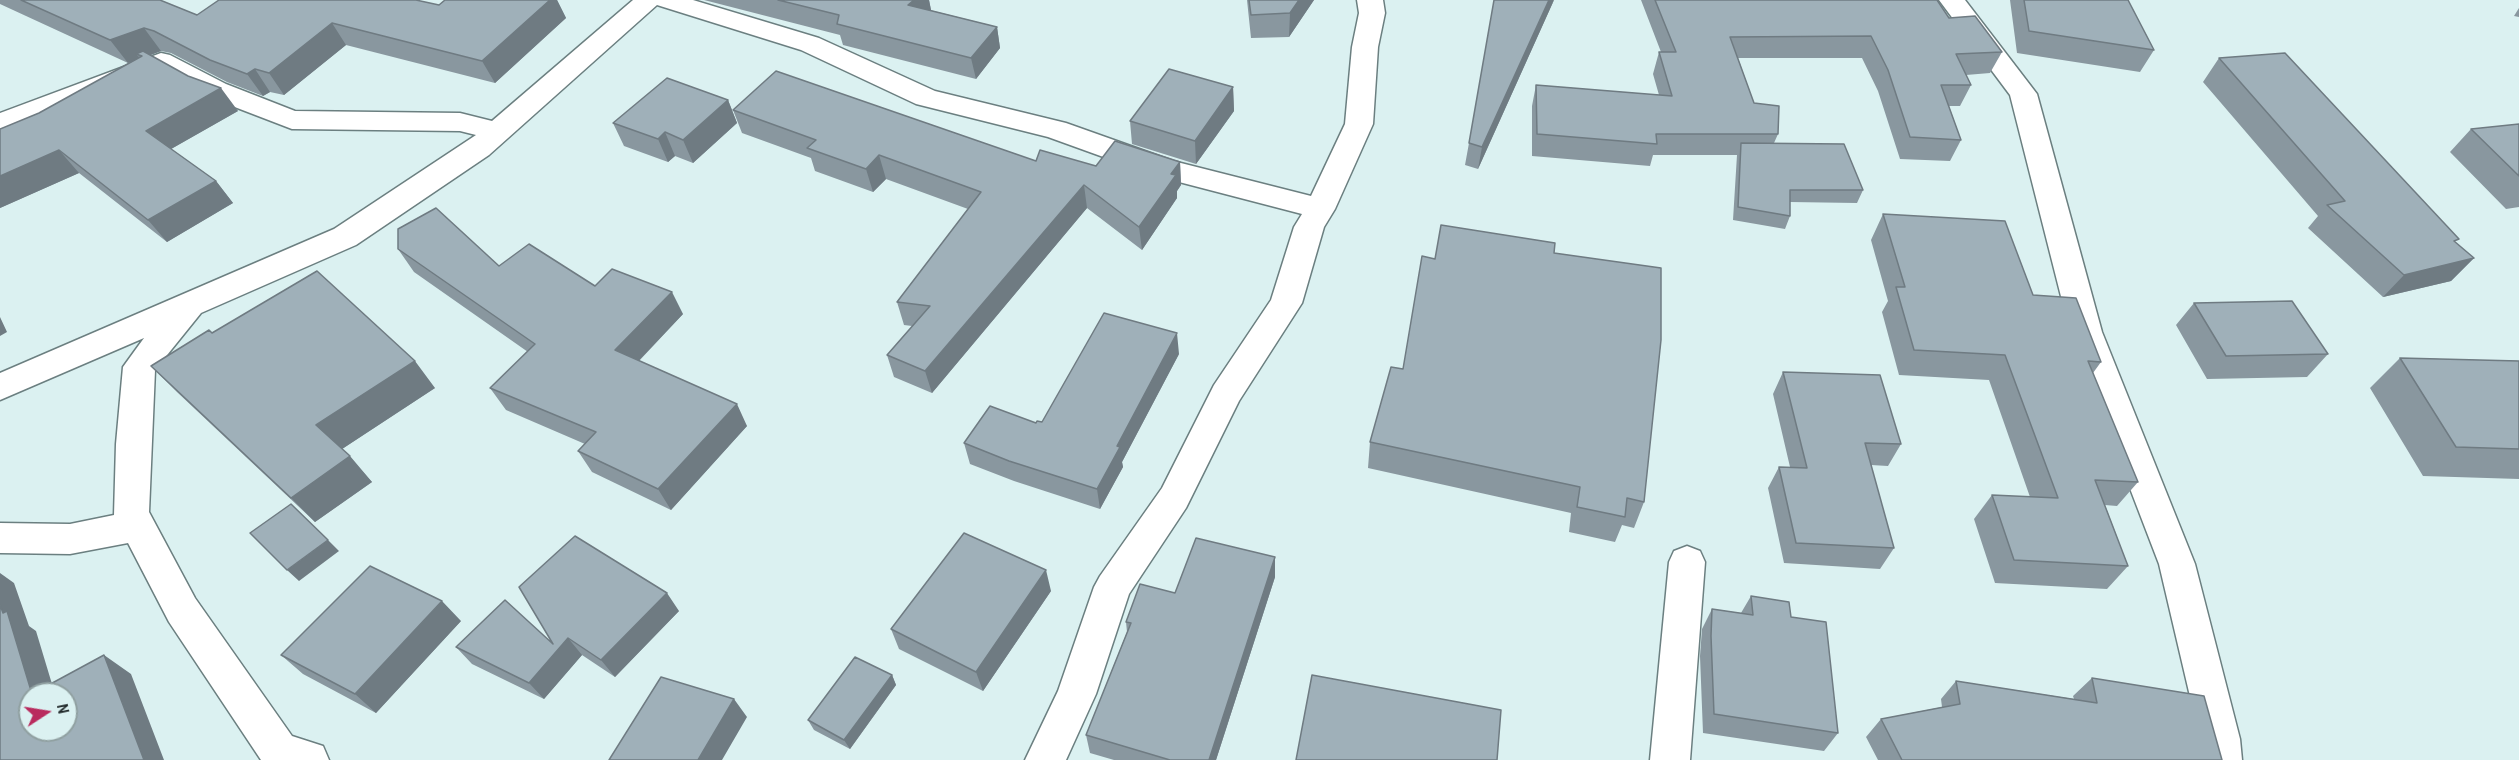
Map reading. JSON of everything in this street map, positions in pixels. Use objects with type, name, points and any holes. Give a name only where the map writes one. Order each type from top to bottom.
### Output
[{"type":"street","points":[[0,387],[345,237],[479,147],[648,0]]},
{"type":"street","points":[[666,0],[810,44],[926,98],[1056,130],[1166,169],[1320,209]]},
{"type":"street","points":[[1045,760],[1076,694],[1113,587],[1174,498],[1226,394],[1286,303],[1309,226],[1320,209],[1359,124],[1365,47],[1372,13],[1370,0]]},
{"type":"street","points":[[1952,0],[2023,94],[2086,332],[2177,564],[2220,739],[2222,760]]},
{"type":"street","points":[[0,123],[161,61],[216,90],[292,120],[460,122],[497,132]]},
{"type":"street","points":[[0,538],[70,539],[134,527],[131,513],[133,444],[139,367],[192,302]]},
{"type":"street","points":[[131,513],[182,610],[279,752],[309,760]]},
{"type":"street","points":[[1670,760],[1687,562]]},
{"type":"building","points":[[21,0],[160,0],[197,15],[219,0],[416,0],[439,5],[445,0],[550,0],[482,61],[332,23],[269,73],[255,69],[247,74],[210,60],[154,31],[144,28],[110,40]]},
{"type":"building","points":[[778,0],[914,0],[908,5],[997,27],[971,58],[837,24],[839,15]]},
{"type":"building","points":[[1249,0],[1299,0],[1290,13],[1251,15]]},
{"type":"building","points":[[1494,0],[1549,0],[1482,147],[1469,143]]},
{"type":"building","points":[[1655,0],[1937,0],[1949,18],[1975,16],[2002,52],[1956,54],[1971,85],[1941,85],[1961,140],[1910,137],[1888,70],[1871,36],[1730,37],[1754,103],[1779,106],[1778,134],[1656,134],[1657,144],[1537,134],[1536,85],[1672,96],[1659,52],[1676,52]]},
{"type":"building","points":[[2024,0],[2128,0],[2154,50],[2029,31]]},
{"type":"building","points":[[143,51],[188,76],[221,88],[146,131],[216,181],[148,220],[59,150],[0,176],[0,129],[39,113],[142,56],[136,54]]},
{"type":"building","points":[[2285,53],[2459,239],[2454,241],[2474,258],[2404,275],[2327,205],[2345,201],[2219,58]]},
{"type":"building","points":[[1169,69],[1233,87],[1195,141],[1130,121]]},
{"type":"building","points":[[776,71],[1036,161],[1040,150],[1096,166],[1115,141],[1180,162],[1171,174],[1176,175],[1139,227],[1084,185],[925,371],[887,355],[930,306],[897,302],[981,192],[879,155],[866,169],[807,148],[816,140],[733,110]]},
{"type":"building","points":[[667,78],[728,100],[683,140],[665,132],[658,139],[613,123]]},
{"type":"building","points":[[2519,124],[2519,176],[2471,129]]},
{"type":"building","points":[[1741,143],[1844,144],[1863,190],[1790,190],[1790,216],[1738,207]]},
{"type":"building","points":[[436,208],[499,266],[529,244],[595,286],[612,269],[672,292],[615,350],[737,404],[658,489],[578,451],[596,432],[490,388],[535,344],[398,249],[398,229]]},
{"type":"building","points":[[1883,214],[2005,221],[2033,295],[2076,298],[2101,362],[2088,361],[2138,482],[2095,480],[2128,566],[2014,560],[1992,495],[2058,498],[2005,355],[1914,350],[1896,287],[1905,287]]},
{"type":"building","points":[[1441,225],[1555,243],[1554,253],[1661,268],[1661,340],[1644,502],[1627,498],[1625,517],[1577,507],[1580,487],[1370,442],[1391,367],[1403,369],[1422,256],[1435,259]]},
{"type":"building","points":[[317,271],[415,361],[316,425],[350,456],[291,498],[151,366],[209,330],[212,333]]},
{"type":"building","points":[[2292,301],[2328,354],[2226,356],[2194,303]]},
{"type":"building","points":[[1104,313],[1177,333],[1117,446],[1120,447],[1097,489],[1009,461],[964,443],[990,406],[1036,423],[1037,421],[1042,422]]},
{"type":"building","points":[[2400,358],[2519,361],[2519,449],[2456,447]]},
{"type":"building","points":[[1783,372],[1880,375],[1901,444],[1865,443],[1894,548],[1796,543],[1779,467],[1807,468]]},
{"type":"building","points":[[291,504],[328,540],[287,570],[250,533]]},
{"type":"building","points":[[964,533],[1046,570],[976,672],[891,629]]},
{"type":"building","points":[[575,536],[667,593],[601,660],[568,638],[529,683],[456,647],[505,600],[553,644],[519,587]]},
{"type":"building","points":[[1196,538],[1275,557],[1209,760],[1170,760],[1086,735],[1131,623],[1126,622],[1140,584],[1175,593]]},
{"type":"building","points":[[370,566],[442,601],[355,694],[281,655]]},
{"type":"building","points":[[1751,596],[1789,602],[1791,617],[1826,622],[1838,733],[1714,714],[1712,609],[1753,615]]},
{"type":"building","points":[[0,605],[3,613],[7,611],[28,682],[18,682],[18,742],[78,742],[78,682],[54,682],[104,655],[144,760],[0,760]]},
{"type":"building","points":[[855,657],[892,675],[844,740],[808,720]]},
{"type":"building","points":[[1312,675],[1501,710],[1497,760],[1296,760]]},
{"type":"building","points":[[661,677],[734,699],[698,760],[609,760]]},
{"type":"building","points":[[2092,678],[2204,696],[2222,760],[1902,760],[1881,719],[1960,704],[1956,681],[2097,703]]}]
